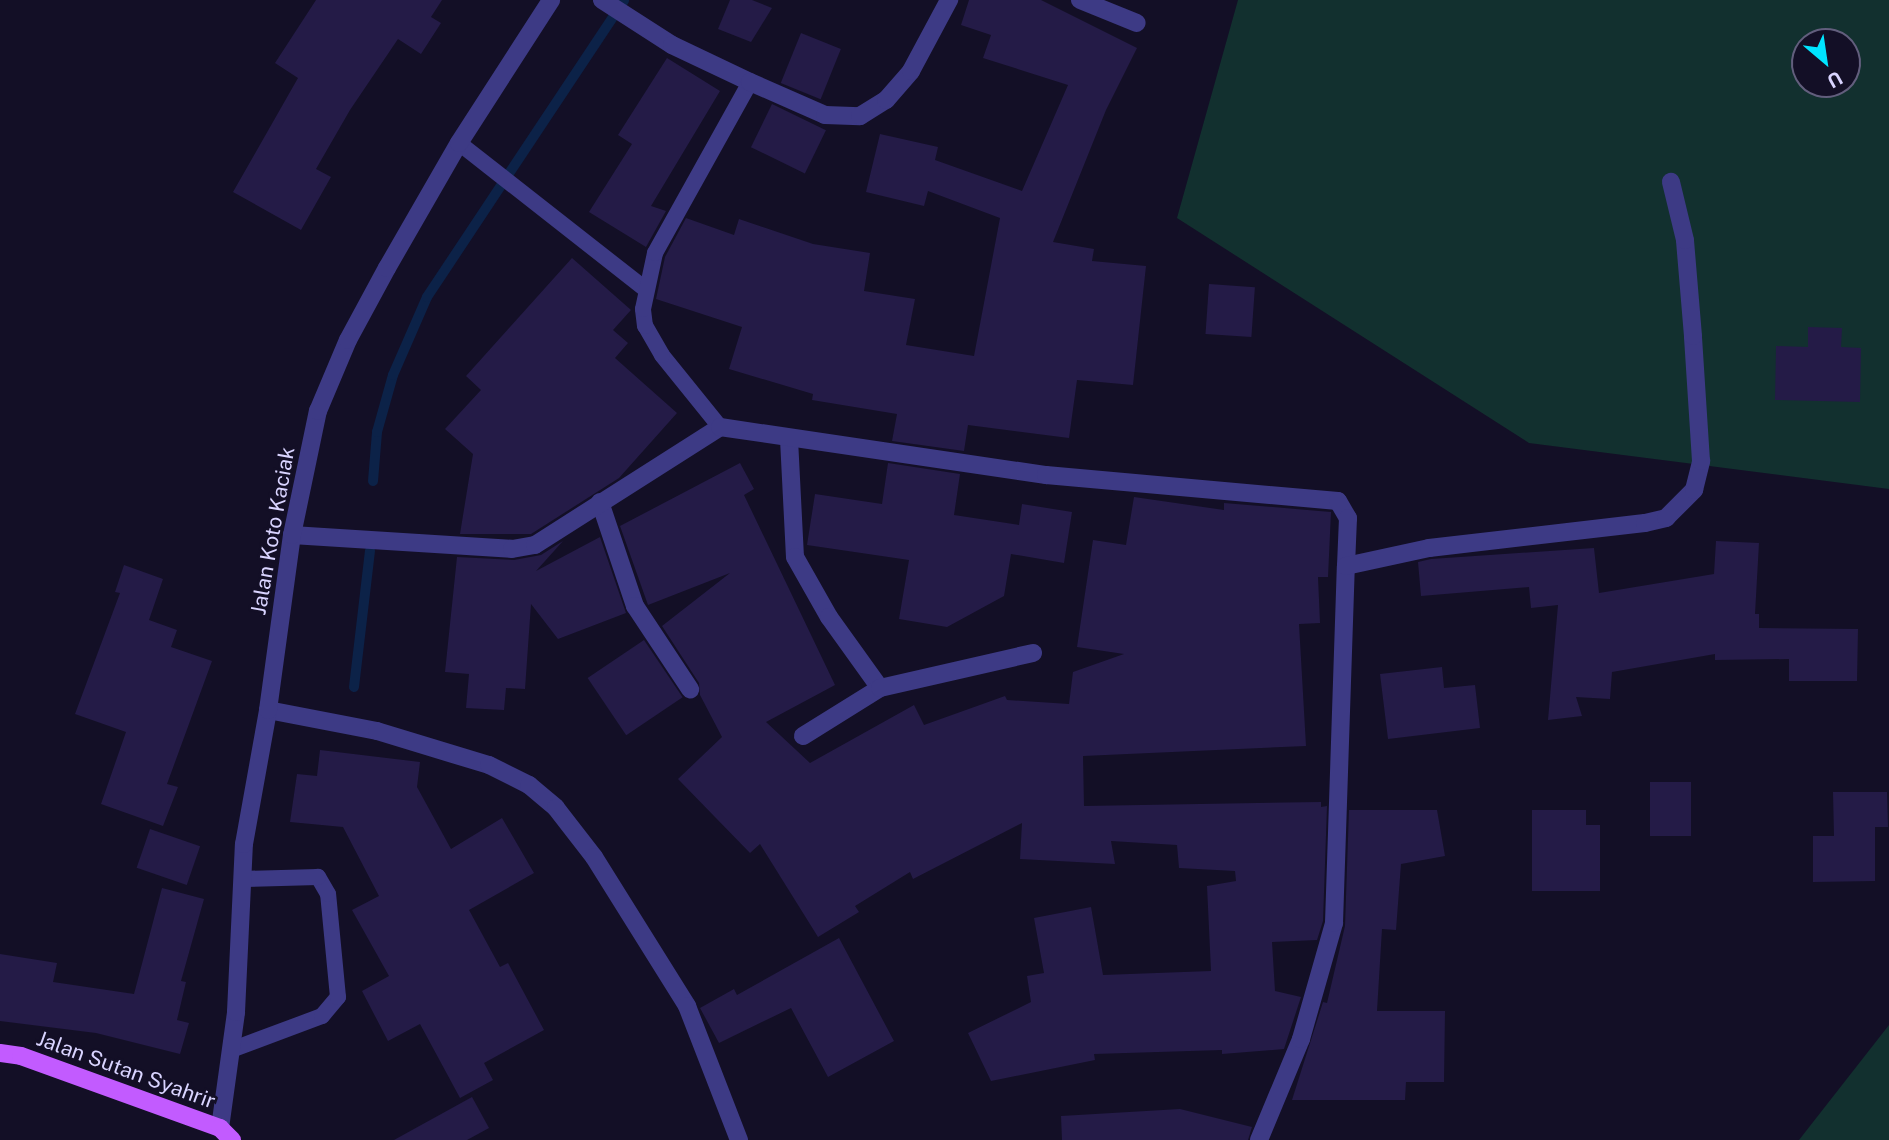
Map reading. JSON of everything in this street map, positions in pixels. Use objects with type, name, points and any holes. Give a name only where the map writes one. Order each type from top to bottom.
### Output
[{"type":"main road","name":"Jalan Sutan Syahrir","points":[[0,1053],[21,1056],[223,1136]]},
{"type":"street","name":"Jalan Koto Kaciak","points":[[223,1136],[244,844],[268,710],[292,535],[323,399],[348,340],[459,143],[551,0]]},
{"type":"street","points":[[602,0],[672,46],[825,116],[860,116],[886,100],[911,71],[949,0]]},
{"type":"street","points":[[1080,0],[1136,23]]},
{"type":"street","points":[[1346,566],[1429,548],[1666,519],[1694,491],[1701,461],[1693,336],[1685,240],[1671,182]]},
{"type":"street","points":[[292,535],[512,548],[535,545],[720,426],[789,439],[1046,475],[1338,501],[1347,511],[1334,923],[1301,1039],[1259,1140]]},
{"type":"street","points":[[789,439],[795,557],[829,617],[880,688]]},
{"type":"street","points":[[600,502],[635,606],[690,690]]},
{"type":"street","points":[[803,736],[880,688],[1033,653]]},
{"type":"street","points":[[268,710],[377,731],[489,765],[529,785],[556,808],[594,857],[687,1006],[739,1140]]},
{"type":"lane","points":[[720,426],[662,355],[645,326],[645,289],[655,253],[750,82]]},
{"type":"lane","points":[[459,143],[645,289]]},
{"type":"lane","points":[[231,1050],[322,1016],[338,997],[328,894],[318,877],[243,879]]},
{"type":"green space","points":[[1238,0],[1889,0],[1889,489],[1529,443],[1177,218]]},
{"type":"green space","points":[[1889,1025],[1889,1140],[1799,1140]]},
{"type":"building","points":[[316,0],[442,0],[431,17],[441,23],[421,54],[398,39],[350,110],[316,169],[331,177],[301,230],[233,192],[298,78],[275,63]]},
{"type":"building","points":[[730,0],[752,0],[772,8],[751,42],[718,29]]},
{"type":"building","points":[[969,0],[1041,0],[1137,48],[1106,110],[1053,242],[1094,249],[1092,261],[1146,266],[1133,385],[1077,380],[1069,438],[968,425],[964,451],[892,441],[897,414],[812,400],[813,394],[729,369],[742,327],[656,299],[665,257],[686,218],[734,235],[739,219],[813,244],[870,253],[864,291],[915,299],[906,345],[974,356],[1000,218],[928,191],[924,206],[866,192],[880,134],[938,147],[935,160],[1022,191],[1068,85],[983,58],[991,35],[961,25]]},
{"type":"building","points":[[801,33],[841,49],[821,99],[781,83]]},
{"type":"building","points":[[667,58],[720,91],[651,206],[666,211],[646,247],[589,212],[632,144],[618,135]]},
{"type":"building","points":[[772,104],[826,130],[805,173],[751,147]]},
{"type":"building","points":[[572,258],[631,310],[613,330],[628,343],[615,358],[677,413],[619,478],[531,534],[460,534],[473,454],[445,429],[481,390],[466,376]]},
{"type":"building","points":[[1209,284],[1255,287],[1251,337],[1206,334]]},
{"type":"building","points":[[1808,327],[1842,328],[1841,347],[1861,348],[1860,402],[1775,400],[1776,346],[1808,347]]},
{"type":"building","points":[[740,463],[754,489],[744,495],[835,685],[766,722],[810,763],[914,705],[924,725],[1005,696],[1007,700],[1069,704],[1073,672],[1124,654],[1077,647],[1093,540],[1126,545],[1134,497],[1224,510],[1224,503],[1331,512],[1328,577],[1318,577],[1320,623],[1299,624],[1306,746],[1083,756],[1084,806],[1321,802],[1321,807],[1327,806],[1323,921],[1317,940],[1272,942],[1275,991],[1301,997],[1284,1049],[1222,1054],[1222,1050],[1094,1054],[1095,1060],[991,1081],[968,1033],[1031,1002],[1027,976],[1044,973],[1034,918],[1091,907],[1103,975],[1211,971],[1207,886],[1236,881],[1235,871],[1179,868],[1177,845],[1111,841],[1115,864],[1020,859],[1022,823],[913,879],[910,872],[855,906],[859,912],[818,937],[760,844],[750,853],[678,779],[722,737],[700,695],[699,683],[662,626],[730,573],[648,605],[620,526]]},
{"type":"building","points":[[888,463],[960,474],[954,515],[1019,525],[1022,504],[1072,512],[1064,563],[1011,554],[1004,596],[947,627],[899,619],[909,560],[807,545],[815,494],[882,504]]},
{"type":"building","points":[[600,537],[626,613],[558,639],[531,604],[525,689],[506,688],[504,710],[466,708],[469,674],[445,672],[457,557],[514,560],[541,555],[563,541],[536,571]]},
{"type":"building","points":[[1716,541],[1759,543],[1755,614],[1759,614],[1759,628],[1858,629],[1857,681],[1789,681],[1789,659],[1715,660],[1715,654],[1612,672],[1610,699],[1576,697],[1582,716],[1548,720],[1558,605],[1531,608],[1529,587],[1421,596],[1418,562],[1431,559],[1594,548],[1599,593],[1714,574]]},
{"type":"building","points":[[124,565],[163,579],[149,620],[177,630],[171,647],[212,661],[167,784],[178,787],[163,826],[101,804],[126,732],[75,714],[120,593],[115,592]]},
{"type":"building","points":[[644,640],[683,697],[626,735],[588,678]]},
{"type":"building","points":[[1442,667],[1444,688],[1475,685],[1480,728],[1388,739],[1380,674]]},
{"type":"building","points":[[320,750],[420,762],[417,787],[451,849],[502,818],[534,873],[469,910],[500,967],[508,963],[544,1030],[484,1063],[493,1080],[460,1098],[420,1024],[388,1041],[362,991],[389,976],[352,910],[379,896],[343,827],[290,822],[297,774],[317,776]]},
{"type":"building","points":[[1650,782],[1691,782],[1691,836],[1650,836]]},
{"type":"building","points":[[1833,792],[1887,792],[1888,827],[1875,827],[1875,881],[1813,882],[1813,836],[1834,836]]},
{"type":"building","points":[[1349,810],[1437,810],[1445,856],[1401,864],[1396,930],[1382,929],[1377,1011],[1445,1011],[1444,1082],[1406,1082],[1405,1100],[1292,1100],[1323,1002],[1327,1003],[1345,926]]},
{"type":"building","points":[[1532,810],[1586,810],[1586,825],[1600,825],[1600,891],[1532,891]]},
{"type":"building","points":[[150,829],[200,846],[187,885],[137,868]]},
{"type":"building","points":[[162,888],[204,899],[181,981],[186,982],[177,1020],[189,1023],[180,1054],[96,1033],[0,1021],[0,954],[57,963],[53,982],[134,994]]},
{"type":"building","points":[[839,938],[894,1041],[828,1077],[791,1008],[719,1043],[700,1008],[734,989],[737,995]]},
{"type":"building","points":[[472,1097],[489,1128],[467,1140],[394,1140]]},
{"type":"building","points":[[1180,1109],[1252,1127],[1248,1140],[1062,1140],[1061,1116]]},
{"type":"waterway","points":[[373,481],[377,432],[393,375],[427,297],[624,0]]},
{"type":"waterway","points":[[354,687],[370,551]]}]
